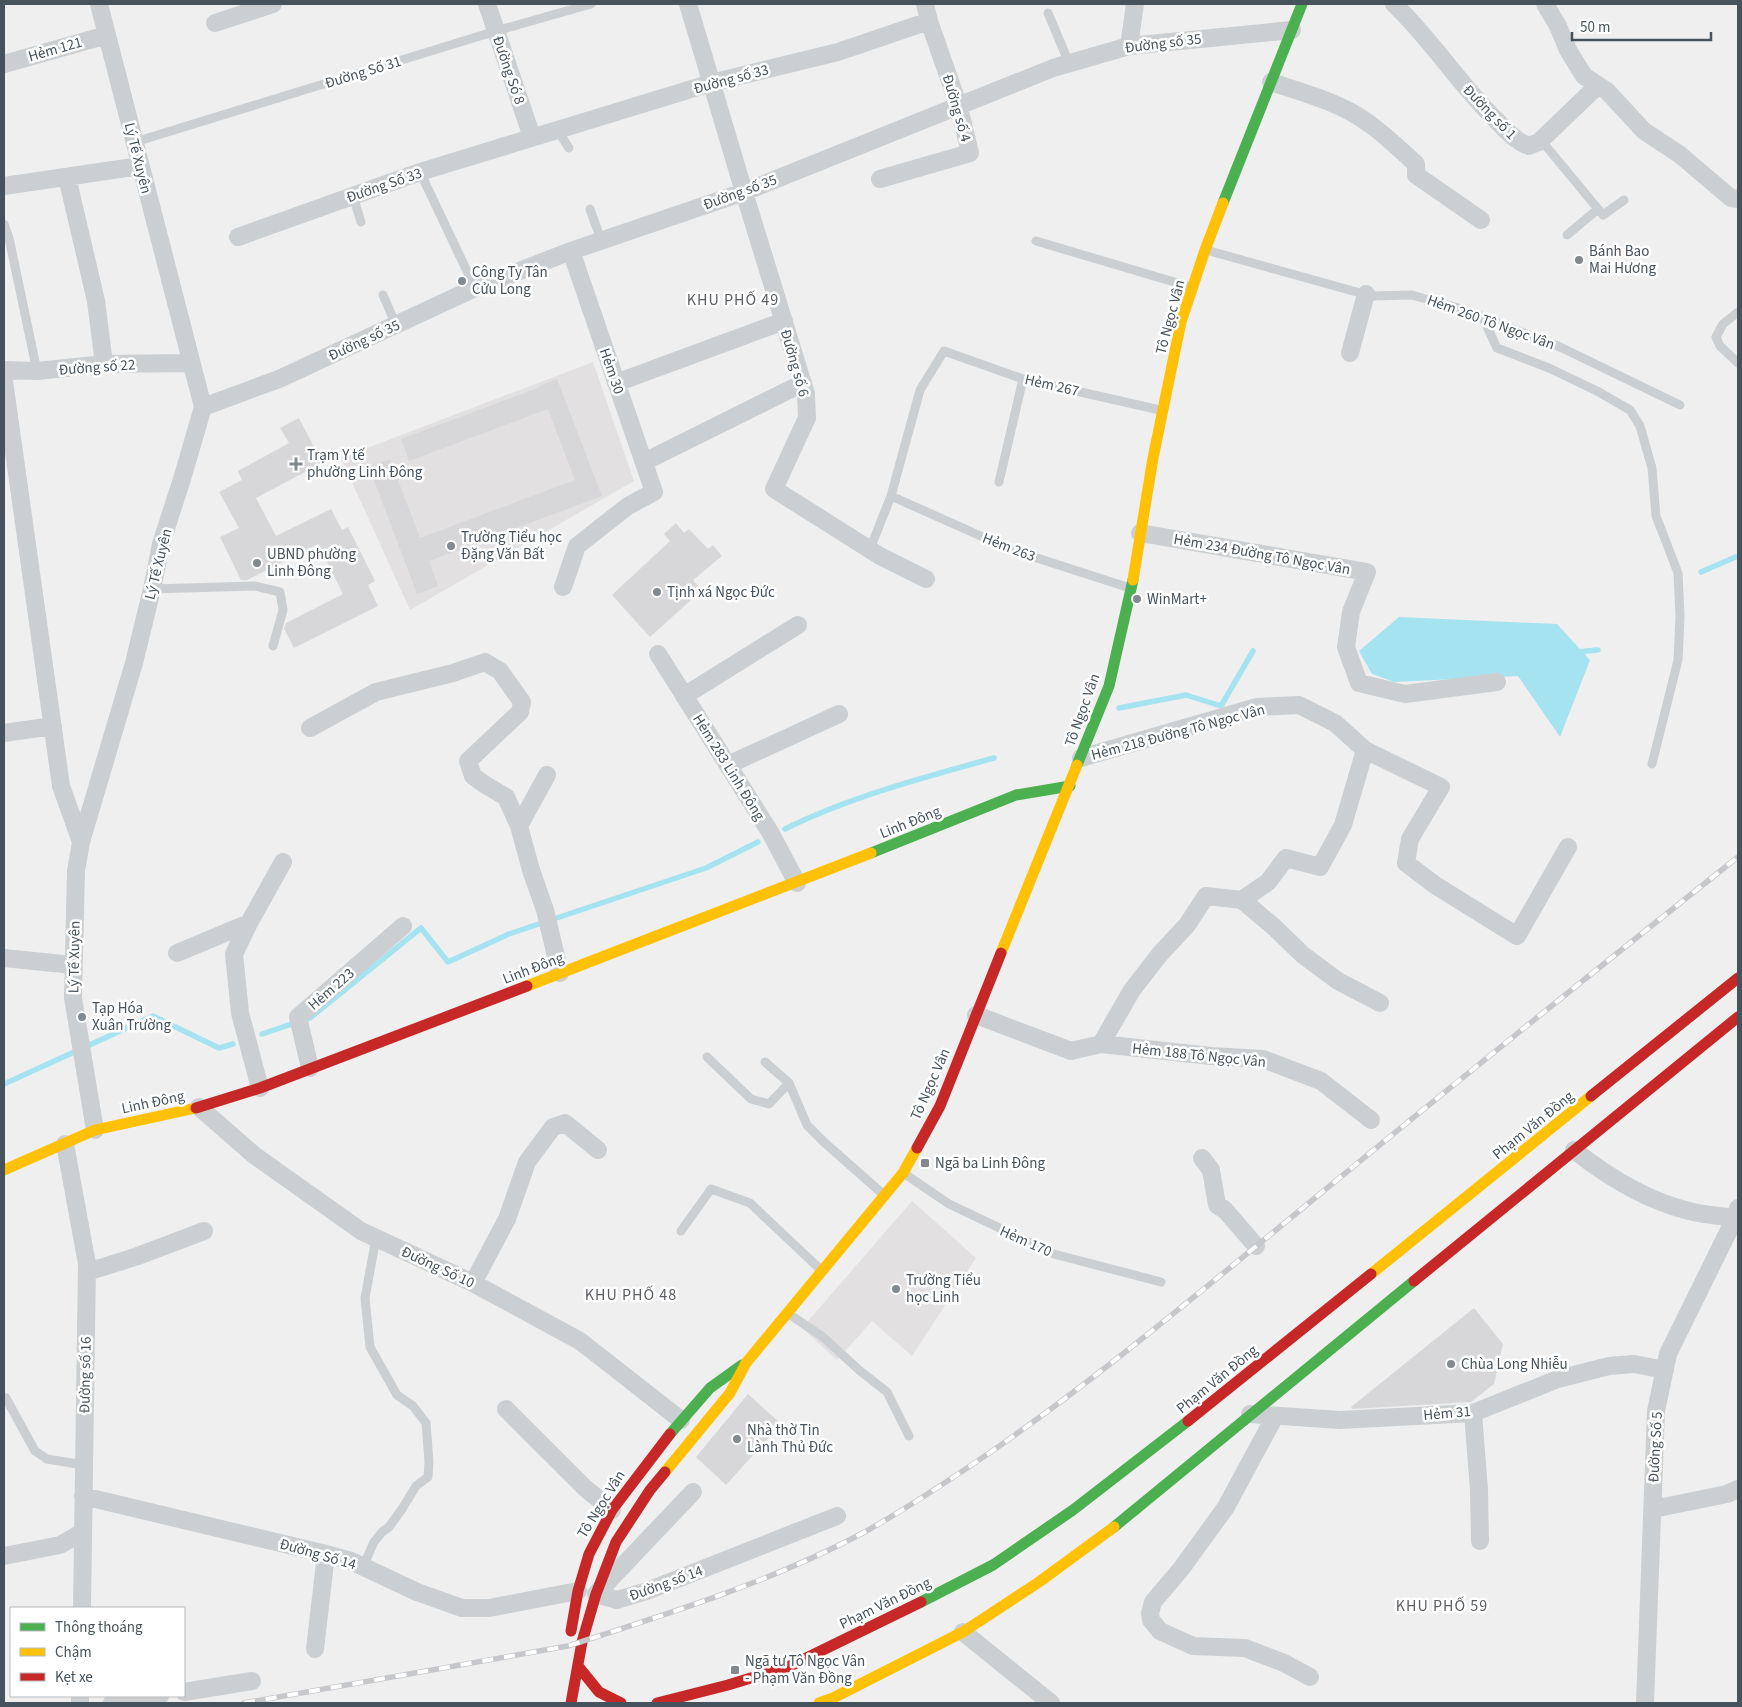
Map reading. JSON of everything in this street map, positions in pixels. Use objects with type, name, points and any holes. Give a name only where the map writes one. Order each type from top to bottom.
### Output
[{"type":"main road","name":"Tô Ngọc Vân","points":[[571,1703],[582,1642],[596,1594],[616,1542],[650,1490],[730,1393],[746,1362],[903,1172],[940,1106],[1109,686],[1132,589],[1140,534],[1181,322],[1205,250],[1302,4]]},
{"type":"main road","name":"Linh Đông","points":[[4,1170],[95,1130],[200,1107],[260,1088],[797,883],[1016,795],[1070,786]]},
{"type":"main road","name":"Phạm Văn Đồng","points":[[656,1703],[728,1685],[790,1666],[882,1622],[993,1565],[1073,1510],[1167,1438],[1738,978]]},
{"type":"main road","points":[[818,1703],[833,1698],[963,1632],[1039,1582],[1125,1519],[1250,1414],[1738,1017]]},
{"type":"main road","name":"Tô Ngọc Vân","points":[[568,1646],[578,1590],[589,1554],[612,1510],[640,1470],[710,1388],[746,1362]]},
{"type":"main road","points":[[578,1666],[600,1692],[621,1703]]},
{"type":"street","name":"Lý Tế Xuyên","points":[[95,1130],[73,998],[76,871],[81,842],[134,662],[161,544],[203,407],[99,4]]},
{"type":"street","points":[[215,23],[273,4]]},
{"type":"street","name":"Đường Só 8","points":[[487,4],[532,137]]},
{"type":"street","name":"Đường số 6","points":[[688,4],[806,394],[806,418],[774,489],[870,549]]},
{"type":"street","points":[[1129,46],[1135,4]]},
{"type":"street","name":"Đường số 1","points":[[1394,4],[1412,21],[1478,102],[1519,143],[1529,146],[1542,140]]},
{"type":"street","points":[[1546,4],[1568,50],[1584,76],[1598,87],[1607,91],[1644,132],[1679,154],[1731,198],[1738,199]]},
{"type":"street","name":"Đường số 33","points":[[532,137],[558,131],[712,83],[838,52],[927,12]]},
{"type":"street","name":"Đường số 4","points":[[880,179],[970,153],[959,107],[927,12]]},
{"type":"street","name":"Đường số 35","points":[[203,407],[279,379],[475,288],[571,251],[744,192],[1053,68],[1129,46],[1292,30]]},
{"type":"street","name":"Hẻm 121","points":[[4,64],[107,35]]},
{"type":"street","points":[[1271,82],[1325,100],[1357,116],[1416,164],[1416,175],[1481,220]]},
{"type":"street","points":[[1542,140],[1590,92],[1598,87]]},
{"type":"street","name":"Đường Số 33","points":[[238,237],[420,172],[532,137]]},
{"type":"street","points":[[4,186],[140,166]]},
{"type":"street","points":[[67,176],[96,301],[104,364]]},
{"type":"street","name":"Hẻm 30","points":[[564,587],[577,546],[628,506],[654,492],[571,251]]},
{"type":"street","points":[[1350,353],[1366,294]]},
{"type":"street","points":[[616,383],[784,321]]},
{"type":"street","name":"Đường số 22","points":[[4,370],[37,371],[104,364],[191,363]]},
{"type":"street","points":[[4,381],[61,786],[81,842]]},
{"type":"street","points":[[644,462],[803,383]]},
{"type":"street","name":"Hẻm 234 Đường Tô Ngọc Vân","points":[[1140,534],[1367,572],[1351,612],[1346,647],[1359,683],[1405,694],[1497,682]]},
{"type":"street","points":[[870,549],[926,579]]},
{"type":"street","points":[[684,696],[798,625]]},
{"type":"street","name":"Hẻm 283 Linh Đông","points":[[658,654],[770,832],[797,883]]},
{"type":"street","points":[[310,728],[376,692],[453,673],[485,662],[500,671],[522,702],[520,712],[468,762],[473,776],[506,797],[519,826],[531,870],[546,910],[560,973]]},
{"type":"street","name":"Hẻm 218 Đường Tô Ngọc Vân","points":[[1080,758],[1257,707],[1299,705],[1335,723],[1365,750],[1441,787],[1410,839],[1406,863],[1435,885],[1517,936],[1568,847]]},
{"type":"street","points":[[728,765],[839,714]]},
{"type":"street","points":[[4,734],[53,726]]},
{"type":"street","points":[[1242,900],[1268,882],[1286,858],[1320,866],[1343,825],[1365,750]]},
{"type":"street","points":[[519,826],[547,775]]},
{"type":"street","points":[[260,1088],[240,1013],[234,954],[283,862]]},
{"type":"street","points":[[1101,1044],[1132,990],[1160,954],[1187,925],[1206,896],[1242,900],[1303,955],[1338,980],[1380,1003]]},
{"type":"street","points":[[177,953],[249,923]]},
{"type":"street","name":"Hẻm 223","points":[[310,1068],[300,1023],[403,926]]},
{"type":"street","points":[[4,958],[74,965]]},
{"type":"street","name":"Hẻm 188 Tô Ngọc Vân","points":[[976,1015],[1071,1051],[1101,1044],[1211,1056],[1263,1059],[1321,1081],[1371,1120]]},
{"type":"street","name":"Đường Số 10","points":[[200,1107],[254,1155],[361,1231],[473,1283],[580,1341],[682,1420]]},
{"type":"street","points":[[473,1283],[507,1219],[527,1162],[553,1127],[566,1123],[598,1150]]},
{"type":"street","name":"Đường số 16","points":[[65,1144],[87,1264],[82,1607]]},
{"type":"street","points":[[1574,1150],[1592,1164],[1645,1196],[1692,1212],[1737,1213]]},
{"type":"street","points":[[1202,1158],[1211,1170],[1217,1205],[1225,1210],[1256,1246]]},
{"type":"street","name":"Đường Số 5","points":[[1645,1703],[1656,1411],[1668,1354],[1737,1213]]},
{"type":"street","points":[[87,1272],[135,1257],[204,1231]]},
{"type":"street","name":"Hẻm 31","points":[[1250,1414],[1340,1420],[1473,1413],[1558,1379],[1609,1366],[1634,1364],[1665,1370]]},
{"type":"street","points":[[506,1409],[585,1488],[612,1510]]},
{"type":"street","points":[[1473,1413],[1479,1490],[1480,1541]]},
{"type":"street","points":[[1276,1416],[1226,1507],[1153,1602],[1150,1613],[1151,1620],[1160,1631],[1193,1646],[1245,1648],[1284,1663],[1310,1676]]},
{"type":"street","points":[[1653,1509],[1727,1494],[1738,1489]]},
{"type":"street","name":"Đường số 14","points":[[693,1492],[596,1594],[617,1600],[647,1591],[837,1516]]},
{"type":"street","name":"Đường Số 14","points":[[83,1496],[351,1561],[417,1592],[462,1608],[489,1608],[578,1590]]},
{"type":"street","points":[[4,1556],[60,1545],[83,1532]]},
{"type":"street","points":[[315,1649],[326,1554]]},
{"type":"street","points":[[963,1632],[1051,1703]]},
{"type":"street","points":[[185,1692],[252,1681]]},
{"type":"street","points":[[112,1703],[153,1697]]},
{"type":"lane","name":"Đường Số 31","points":[[135,142],[496,31],[591,4]]},
{"type":"lane","points":[[1048,12],[1069,63]]},
{"type":"lane","points":[[558,131],[569,148]]},
{"type":"lane","points":[[1542,140],[1603,215],[1624,200]]},
{"type":"lane","points":[[420,172],[475,288]]},
{"type":"lane","points":[[352,196],[361,222]]},
{"type":"lane","points":[[590,209],[602,240]]},
{"type":"lane","points":[[1567,235],[1598,209]]},
{"type":"lane","points":[[4,224],[9,238],[37,371]]},
{"type":"lane","points":[[1036,241],[1193,287]]},
{"type":"lane","name":"Hẻm 260 Tô Ngọc Vân","points":[[1205,250],[1366,294],[1412,295],[1482,316],[1558,346],[1680,405]]},
{"type":"lane","points":[[383,294],[396,325]]},
{"type":"lane","points":[[1738,312],[1723,324],[1716,337],[1720,346],[1738,363]]},
{"type":"lane","points":[[1482,316],[1497,348],[1549,368],[1613,400],[1630,410],[1640,426],[1652,468],[1656,516],[1678,574],[1680,616],[1678,660],[1652,764]]},
{"type":"lane","name":"Hẻm 267","points":[[891,496],[920,390],[944,351],[1022,379],[1163,411]]},
{"type":"lane","points":[[999,482],[1022,379]]},
{"type":"lane","points":[[870,549],[891,496]]},
{"type":"lane","name":"Hẻm 263","points":[[891,496],[1012,550],[1132,589]]},
{"type":"lane","points":[[152,589],[254,586],[280,592],[283,610],[273,646]]},
{"type":"lane","points":[[707,1057],[751,1099],[769,1104],[789,1083]]},
{"type":"lane","points":[[765,1062],[789,1083],[807,1125],[884,1195]]},
{"type":"lane","name":"Hẻm 170","points":[[903,1172],[949,1204],[1054,1254],[1161,1282]]},
{"type":"lane","points":[[681,1231],[711,1189],[750,1203],[822,1271]]},
{"type":"lane","points":[[363,1567],[374,1542],[402,1510],[416,1486],[428,1477],[429,1462],[426,1423],[413,1406],[397,1396],[370,1347],[364,1298],[376,1238]]},
{"type":"lane","points":[[787,1312],[823,1337],[859,1370],[887,1392],[909,1436]]},
{"type":"lane","points":[[4,1399],[6,1398],[35,1451],[48,1459],[84,1465]]},
{"type":"shaded area","name":"Trường Tiểu học Đặng Văn Bất","points":[[593,362],[634,481],[410,610],[341,458]]},
{"type":"shaded area","name":"Trường Tiểu học Linh","points":[[912,1201],[976,1258],[912,1356],[872,1321],[837,1360],[802,1328]]},
{"type":"water","points":[[1399,617],[1557,624],[1590,660],[1560,737],[1518,676],[1394,682],[1372,674],[1359,651]]},
{"type":"building","points":[[557,379],[602,496],[429,561],[438,586],[417,594],[369,467],[390,459],[420,538],[575,480],[548,409],[409,461],[401,439]]},
{"type":"building","name":"UBND phường Linh Đông","points":[[299,418],[322,463],[256,498],[276,536],[331,509],[342,530],[348,527],[375,581],[368,585],[378,606],[294,648],[284,629],[286,623],[343,594],[318,544],[247,580],[241,580],[220,537],[239,528],[219,492],[242,480],[238,471],[289,443],[280,428]]},
{"type":"building","name":"Tịnh xá Ngọc Đức","points":[[676,523],[684,533],[689,529],[708,549],[713,545],[722,556],[693,580],[702,590],[650,637],[612,595],[670,541],[664,534]]},
{"type":"building","name":"Chùa Long Nhiễu","points":[[1474,1308],[1503,1344],[1494,1384],[1471,1402],[1352,1409],[1351,1407]]},
{"type":"building","name":"Nhà thờ Tin Lành Thủ Đức","points":[[748,1394],[781,1424],[726,1485],[696,1457]]},
{"type":"waterway","points":[[1701,572],[1738,556]]},
{"type":"waterway","points":[[1575,652],[1598,650]]},
{"type":"waterway","points":[[1119,708],[1186,695],[1221,706],[1253,651]]},
{"type":"waterway","points":[[785,829],[861,797],[994,758]]},
{"type":"waterway","points":[[262,1034],[310,1018],[421,928],[448,962],[509,934],[706,868],[758,842]]},
{"type":"waterway","points":[[4,1084],[153,1016],[219,1048],[233,1044]]},
{"type":"railway","points":[[244,1703],[568,1646],[754,1583],[826,1552],[876,1526],[920,1499],[1015,1435],[1129,1349],[1506,1042],[1738,857]]},
{"type":"traffic: fast","points":[[1223,203],[1302,4]]},
{"type":"traffic: fast","points":[[1077,765],[1109,686],[1133,580]]},
{"type":"traffic: fast","points":[[871,853],[1016,795],[1070,786]]},
{"type":"traffic: fast","points":[[1114,1527],[1414,1281]]},
{"type":"traffic: fast","points":[[670,1434],[710,1388],[742,1365]]},
{"type":"traffic: fast","points":[[921,1602],[993,1565],[1073,1510],[1188,1421]]},
{"type":"traffic: slow","points":[[1133,580],[1153,458],[1181,322],[1223,203]]},
{"type":"traffic: slow","points":[[1001,953],[1077,765]]},
{"type":"traffic: slow","points":[[527,986],[871,853]]},
{"type":"traffic: slow","points":[[1371,1274],[1591,1096]]},
{"type":"traffic: slow","points":[[4,1170],[95,1130],[196,1108]]},
{"type":"traffic: slow","points":[[665,1472],[730,1393],[746,1363],[903,1173],[917,1148]]},
{"type":"traffic: slow","points":[[819,1703],[833,1698],[963,1632],[1039,1582],[1114,1527]]},
{"type":"traffic: jam","points":[[917,1148],[940,1106],[1001,953]]},
{"type":"traffic: jam","points":[[1591,1096],[1738,978]]},
{"type":"traffic: jam","points":[[196,1108],[260,1088],[527,986]]},
{"type":"traffic: jam","points":[[1414,1281],[1738,1017]]},
{"type":"traffic: jam","points":[[1188,1421],[1371,1274]]},
{"type":"traffic: jam","points":[[571,1631],[578,1591],[589,1554],[612,1510],[670,1434]]},
{"type":"traffic: jam","points":[[571,1703],[582,1642],[596,1594],[616,1542],[650,1490],[665,1472]]},
{"type":"traffic: jam","points":[[657,1703],[728,1685],[790,1666],[921,1602]]},
{"type":"traffic: jam","points":[[578,1666],[599,1692],[621,1703]]},
{"type":"place","name":"Bánh Bao Mai Hương","points":[[1579,260]]},
{"type":"place","name":"Công Ty Tân Cửu Long","points":[[462,281]]},
{"type":"place","name":"Trạm Y tế phường Linh Đông","points":[[296,464]]},
{"type":"place","name":"Trường Tiểu học Đặng Văn Bất","points":[[451,546]]},
{"type":"place","name":"UBND phường Linh Đông","points":[[257,563]]},
{"type":"place","name":"Tịnh xá Ngọc Đức","points":[[657,592]]},
{"type":"place","name":"WinMart+","points":[[1137,599]]},
{"type":"place","name":"Tạp Hóa Xuân Trường","points":[[82,1017]]},
{"type":"place","name":"Ngã ba Linh Đông","points":[[925,1163]]},
{"type":"place","name":"Trường Tiểu học Linh","points":[[896,1289]]},
{"type":"place","name":"Chùa Long Nhiễu","points":[[1451,1364]]},
{"type":"place","name":"Nhà thờ Tin Lành Thủ Đức","points":[[737,1439]]},
{"type":"place","name":"Ngã tư Tô Ngọc Vân - Phạm Văn Đồng","points":[[735,1670]]},
{"type":"district","name":"KHU PHỐ 49","points":[[733,299]]},
{"type":"district","name":"KHU PHỐ 48","points":[[631,1294]]},
{"type":"district","name":"KHU PHỐ 59","points":[[1442,1605]]}]
